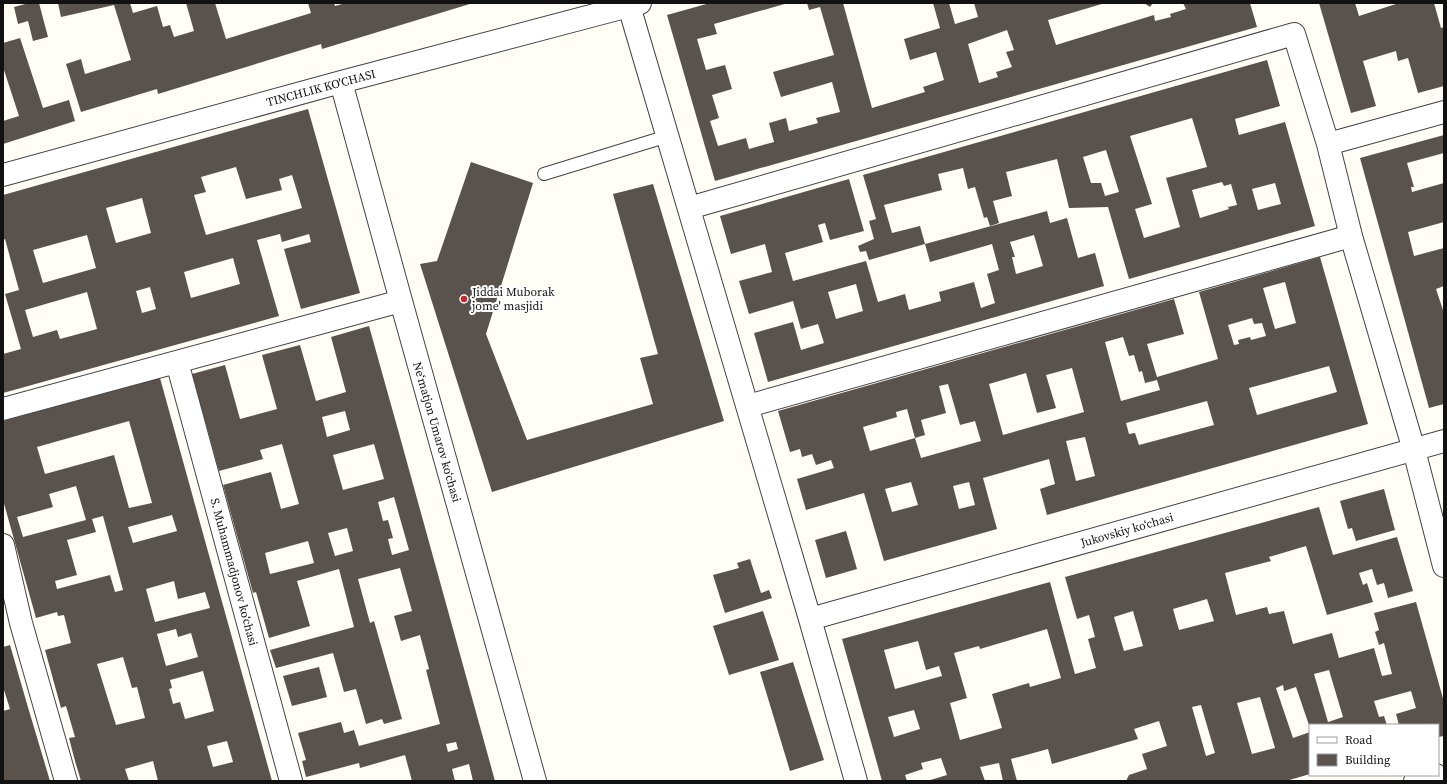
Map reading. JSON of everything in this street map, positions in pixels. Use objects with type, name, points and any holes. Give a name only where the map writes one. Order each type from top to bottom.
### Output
[{"type":"street","name":"TINCHLIK KO'CHASI","points":[[3,175],[341,82],[635,5]]},
{"type":"street","points":[[635,5],[668,136],[748,406],[856,781]]},
{"type":"street","points":[[689,208],[1294,34],[1328,144],[1352,236],[1414,450],[1444,566]]},
{"type":"street","name":"Neʻmatjon Umarov koʻchasi","points":[[341,82],[535,781]]},
{"type":"street","points":[[1328,144],[1444,112]]},
{"type":"street","points":[[748,406],[1352,236]]},
{"type":"street","points":[[3,409],[401,301]]},
{"type":"street","name":"S. Muhammadjonov koʻchasi","points":[[177,362],[291,781]]},
{"type":"street","name":"Jukovskiy koʻchasi","points":[[810,619],[1444,441]]},
{"type":"street","points":[[3,545],[12,626],[66,781]]},
{"type":"street","points":[[1415,781],[1433,776]]},
{"type":"lane","points":[[544,174],[668,136]]},
{"type":"building","points":[[29,3],[39,3],[48,37],[33,41],[28,21],[18,24],[14,7]]},
{"type":"building","points":[[58,3],[130,3],[133,13],[157,6],[163,27],[170,25],[174,37],[194,31],[186,3],[215,3],[226,39],[311,13],[308,3],[334,3],[335,6],[346,3],[473,3],[322,49],[321,44],[158,94],[157,89],[81,112],[66,64],[81,59],[85,74],[131,60],[114,5],[61,17]]},
{"type":"building","points":[[710,3],[788,3],[714,24],[717,34],[697,39],[706,70],[725,65],[732,89],[712,95],[719,118],[710,121],[718,146],[746,138],[749,149],[774,142],[769,123],[786,118],[789,131],[818,123],[816,118],[840,112],[832,82],[781,97],[773,72],[834,55],[820,7],[809,10],[807,3],[843,3],[872,108],[925,92],[923,87],[944,80],[936,52],[910,60],[904,39],[940,28],[933,3],[949,3],[955,24],[978,17],[974,3],[1105,3],[1048,20],[1056,45],[1154,15],[1155,21],[1171,17],[1170,14],[1186,9],[1183,3],[1250,3],[1257,27],[715,181],[667,15]],"holes":[[[1007,30],[1014,50],[1006,52],[1012,67],[996,72],[998,77],[979,83],[968,44]]]},
{"type":"building","points":[[1144,3],[1153,3],[1150,7]]},
{"type":"building","points":[[1319,3],[1355,3],[1359,16],[1399,3],[1434,3],[1441,28],[1444,27],[1444,86],[1418,93],[1408,58],[1398,61],[1396,51],[1363,61],[1376,106],[1351,113]]},
{"type":"building","points":[[20,38],[43,108],[69,100],[75,121],[3,144],[3,121],[19,116],[3,67],[3,43]]},
{"type":"building","points":[[1267,60],[1280,106],[1235,119],[1239,135],[1285,122],[1315,226],[1129,279],[1108,207],[1069,208],[1057,159],[1006,172],[1012,196],[993,201],[999,223],[990,226],[987,217],[984,218],[975,187],[968,189],[963,168],[938,174],[942,190],[884,205],[892,233],[920,226],[925,244],[869,260],[866,251],[860,252],[858,246],[874,239],[869,221],[876,219],[863,175]],"holes":[[[1192,118],[1207,167],[1166,178],[1180,227],[1144,238],[1135,209],[1152,204],[1130,136]],[[1106,150],[1119,192],[1105,196],[1101,183],[1091,183],[1083,157]],[[1222,182],[1224,186],[1231,184],[1237,205],[1200,218],[1192,190]],[[1275,183],[1281,204],[1258,210],[1252,189]]]},
{"type":"building","points":[[308,109],[360,293],[301,309],[284,249],[311,242],[309,234],[282,242],[280,234],[257,240],[279,316],[3,393],[3,354],[21,349],[5,294],[19,290],[5,239],[3,240],[3,195]],"holes":[[[236,167],[246,199],[282,190],[279,179],[292,175],[302,208],[206,235],[194,195],[206,192],[201,177]],[[142,198],[151,233],[116,243],[106,208]],[[87,235],[96,268],[43,283],[33,250]],[[233,258],[240,284],[191,298],[184,272]],[[150,287],[156,309],[142,313],[136,291]],[[87,292],[97,329],[60,339],[57,330],[33,337],[25,310]]]},
{"type":"building","points":[[1444,135],[1444,153],[1407,163],[1414,187],[1411,187],[1412,192],[1444,183],[1444,222],[1408,232],[1414,256],[1444,248],[1444,286],[1436,289],[1444,313],[1444,404],[1429,408],[1360,158]]},
{"type":"building","name":"Jiddai Muborak jome' masjidi","points":[[471,162],[533,183],[486,334],[527,440],[653,404],[640,358],[658,354],[613,194],[653,184],[724,421],[492,492],[420,264],[437,261]]},
{"type":"building","points":[[849,179],[864,231],[830,240],[825,223],[818,225],[823,242],[785,253],[793,281],[866,261],[878,302],[905,294],[909,310],[941,301],[939,292],[974,282],[981,308],[995,303],[987,274],[999,270],[992,244],[930,262],[925,244],[1047,211],[1050,223],[1067,218],[1078,258],[1095,253],[1104,286],[768,382],[754,333],[793,322],[801,350],[824,343],[818,324],[801,329],[793,301],[749,314],[739,281],[772,272],[765,244],[731,254],[720,216]],"holes":[[[1034,235],[1043,266],[1016,274],[1012,257],[1015,257],[1010,242]],[[856,284],[863,311],[836,319],[828,292]]]},
{"type":"building","points":[[1320,257],[1368,424],[1047,515],[1040,489],[1055,484],[1049,459],[983,478],[997,529],[884,561],[864,493],[806,510],[797,479],[834,468],[831,460],[816,465],[812,454],[802,457],[800,449],[790,452],[778,411],[1174,299],[1184,334],[1147,344],[1157,377],[1218,359],[1199,292]],"holes":[[[1285,282],[1296,323],[1275,329],[1263,288]],[[1252,318],[1254,324],[1262,323],[1266,336],[1251,340],[1250,337],[1238,340],[1239,344],[1234,345],[1228,325]],[[1123,337],[1129,356],[1134,355],[1139,372],[1142,371],[1145,383],[1157,380],[1160,390],[1121,401],[1105,342]],[[1329,366],[1337,392],[1257,415],[1249,388]],[[1072,368],[1084,412],[1003,435],[989,384],[1026,373],[1037,413],[1056,408],[1046,375]],[[948,384],[960,425],[975,421],[981,441],[921,458],[915,438],[925,435],[921,420],[946,413],[939,386]],[[1207,401],[1214,425],[1139,445],[1135,433],[1129,434],[1126,423]],[[907,409],[915,438],[870,451],[863,427],[897,417],[896,412]],[[1085,437],[1095,476],[1076,481],[1066,441]],[[911,482],[918,505],[892,512],[885,489]],[[969,482],[975,505],[959,509],[953,486]]]},
{"type":"building","points":[[369,326],[495,781],[473,781],[469,764],[452,769],[455,781],[412,781],[405,755],[360,768],[359,763],[306,777],[302,761],[306,760],[298,733],[341,722],[344,733],[354,730],[359,746],[440,724],[426,670],[429,669],[420,635],[401,641],[394,616],[412,611],[400,568],[358,579],[370,623],[374,621],[402,719],[384,724],[382,719],[366,724],[356,689],[344,692],[333,653],[276,668],[270,650],[354,627],[339,569],[297,581],[310,626],[269,638],[256,592],[253,593],[223,485],[271,472],[281,509],[299,504],[282,444],[260,450],[263,459],[219,471],[192,374],[225,365],[240,419],[277,409],[262,355],[300,345],[316,401],[346,392],[331,337]],"holes":[[[345,411],[350,430],[327,437],[322,417]],[[374,444],[384,479],[343,490],[333,455]],[[394,497],[409,550],[392,555],[388,539],[393,538],[388,520],[383,521],[378,502]],[[347,528],[353,551],[335,556],[328,533]],[[308,541],[314,563],[270,574],[265,553]],[[456,742],[458,749],[448,752],[446,744]]]},
{"type":"building","points":[[160,378],[272,781],[158,781],[153,761],[125,769],[129,781],[81,781],[69,738],[75,737],[66,706],[61,708],[45,650],[71,643],[64,615],[58,616],[57,612],[36,618],[3,500],[3,421]],"holes":[[[129,421],[152,503],[129,508],[114,455],[45,474],[37,447]],[[76,486],[86,520],[23,537],[17,517],[53,507],[49,494]],[[172,515],[177,531],[133,543],[128,527]],[[103,516],[123,590],[115,592],[110,575],[57,589],[55,581],[77,575],[67,540],[96,532],[92,519]],[[174,581],[178,599],[205,592],[210,608],[155,622],[146,589]],[[176,629],[178,637],[191,633],[198,657],[166,666],[157,634]],[[123,657],[132,688],[137,687],[145,718],[116,725],[97,664]],[[203,671],[214,711],[185,719],[180,702],[173,704],[169,689],[172,688],[170,680]],[[227,741],[233,762],[213,767],[207,746]]]},
{"type":"building","points":[[1384,489],[1395,530],[1356,541],[1352,528],[1348,529],[1340,501]]},
{"type":"building","points":[[1319,507],[1333,555],[1397,537],[1413,591],[1388,598],[1384,583],[1377,585],[1372,569],[1359,573],[1363,585],[1367,583],[1373,602],[1327,615],[1306,546],[1269,557],[1271,561],[1225,573],[1236,615],[1267,607],[1269,614],[1284,611],[1293,644],[1332,633],[1339,658],[1374,648],[1382,676],[1392,674],[1384,643],[1379,645],[1375,632],[1379,630],[1374,613],[1416,602],[1444,702],[1444,736],[1439,737],[1439,724],[1399,724],[1396,714],[1416,708],[1411,691],[1374,701],[1379,717],[1384,716],[1387,724],[1309,725],[1296,687],[1284,691],[1283,685],[1276,688],[1293,738],[1309,732],[1309,774],[1286,781],[1126,781],[1129,775],[1147,769],[1142,754],[1167,746],[1159,721],[1134,729],[1138,739],[1052,764],[1048,749],[1011,759],[1017,781],[1003,781],[999,763],[980,767],[985,781],[927,781],[947,775],[941,758],[921,763],[923,769],[905,775],[907,781],[882,781],[842,639],[1050,582],[1075,674],[1096,668],[1088,639],[1095,637],[1089,615],[1077,619],[1065,577]],"holes":[[[1207,599],[1214,621],[1179,630],[1173,609]],[[1133,611],[1143,646],[1124,651],[1114,617]],[[1047,629],[1061,678],[1030,687],[1029,683],[992,694],[1002,728],[960,740],[950,703],[967,698],[954,653],[979,646],[980,649]],[[918,641],[926,670],[939,666],[942,676],[895,689],[884,650]],[[1329,670],[1343,717],[1328,722],[1314,674]],[[1260,697],[1275,748],[1252,754],[1237,703]],[[1201,705],[1215,753],[1206,756],[1192,707]],[[914,710],[920,729],[894,737],[888,717]]]},
{"type":"building","points":[[846,531],[857,569],[826,578],[815,540]]},
{"type":"building","points":[[750,559],[761,593],[769,590],[772,598],[725,613],[713,575],[739,568],[737,563]]},
{"type":"building","points":[[763,611],[779,660],[729,675],[713,626]]},
{"type":"building","points":[[10,645],[50,781],[3,781],[3,711],[10,709],[3,687],[3,647]]},
{"type":"building","points":[[793,662],[824,760],[790,771],[760,672]]},
{"type":"building","points":[[319,667],[327,697],[292,706],[283,676]]},
{"type":"place","name":"Jiddai Muborak jome' masjidi","points":[[464,299]]}]
